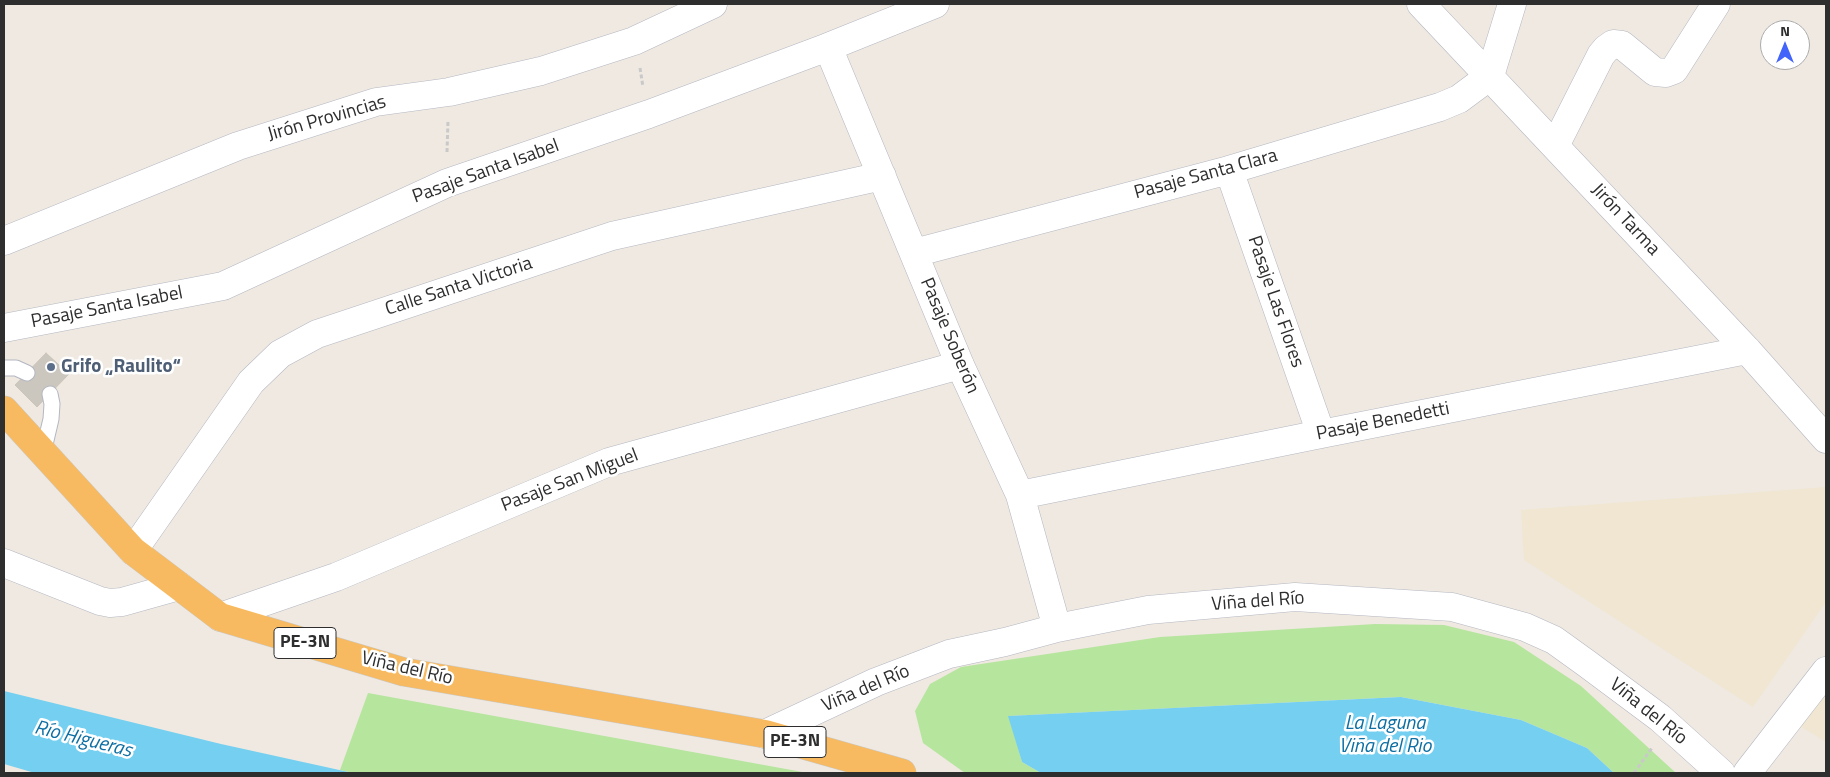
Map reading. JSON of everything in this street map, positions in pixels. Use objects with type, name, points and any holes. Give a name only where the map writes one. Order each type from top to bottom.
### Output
[{"type":"highway","name":"Viña del Río","points":[[4,410],[133,551],[220,617],[404,672],[765,734]]},
{"type":"highway","name":"PE-3N","points":[[765,734],[902,773]]},
{"type":"street","name":"Jirón Provincias","points":[[4,240],[238,146],[376,102],[449,92],[541,72],[634,41],[713,4]]},
{"type":"street","name":"Pasaje Santa Isabel","points":[[4,328],[223,286],[447,183],[649,114],[828,47],[935,4]]},
{"type":"street","name":"Jirón Tarma","points":[[1421,4],[1747,350],[1826,439]]},
{"type":"street","points":[[1490,76],[1512,4]]},
{"type":"street","points":[[1554,146],[1606,49],[1613,44],[1622,45],[1655,72],[1666,74],[1674,70],[1716,4]]},
{"type":"street","name":"Pasaje Soberón","points":[[828,47],[960,365],[1020,495],[1057,628]]},
{"type":"street","name":"Pasaje Santa Clara","points":[[914,253],[1230,170],[1440,107],[1459,99],[1490,76]]},
{"type":"street","name":"Pasaje Las Flores","points":[[1230,170],[1321,434]]},
{"type":"street","name":"Calle Santa Victoria","points":[[133,551],[251,382],[280,354],[317,334],[612,236],[882,176]]},
{"type":"street","name":"Pasaje Benedetti","points":[[1020,495],[1747,350]]},
{"type":"street","name":"Pasaje San Miguel","points":[[220,617],[336,577],[609,462],[960,365]]},
{"type":"street","points":[[4,563],[100,601],[110,603],[122,602],[179,586]]},
{"type":"street","name":"Viña del Río","points":[[765,734],[876,682],[949,654],[1057,628],[1148,610],[1295,597],[1452,607],[1525,627],[1554,640],[1660,718],[1721,773]]},
{"type":"street","points":[[1747,773],[1826,671]]},
{"type":"lane","points":[[4,368],[16,368],[27,373]]},
{"type":"lane","points":[[43,453],[51,419],[52,404],[50,394]]},
{"type":"path","points":[[634,41],[649,114]]},
{"type":"path","points":[[447,183],[449,92]]},
{"type":"shaded area","points":[[1826,487],[1826,602],[1753,707],[1524,560],[1521,510]]},
{"type":"shaded area","points":[[1826,684],[1826,742],[1795,723]]},
{"type":"green space","points":[[1375,624],[1444,625],[1514,642],[1581,686],[1676,773],[1614,773],[1587,748],[1521,720],[1401,697],[1009,716],[1022,762],[1041,773],[965,773],[923,743],[915,711],[930,684],[961,667],[1160,637]]},
{"type":"green space","points":[[368,693],[808,773],[353,773],[340,770]]},
{"type":"water","name":"Río Higueras","points":[[4,691],[221,744],[353,773],[35,773],[4,764]]},
{"type":"water","name":"La Laguna Viña del Rio","points":[[1401,697],[1521,720],[1587,748],[1614,773],[1041,773],[1022,762],[1008,716]]},
{"type":"building","points":[[46,353],[69,374],[37,407],[15,385]]},
{"type":"place","name":"Grifo „Raulito“","points":[[51,367]]}]
